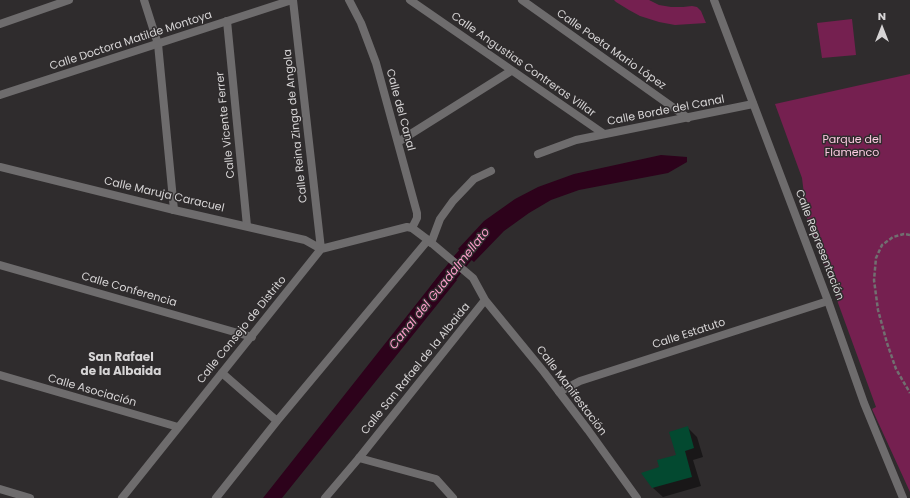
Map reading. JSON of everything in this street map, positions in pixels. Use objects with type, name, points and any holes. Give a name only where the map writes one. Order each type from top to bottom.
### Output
[{"type":"street","points":[[0,24],[69,0]]},
{"type":"street","points":[[144,0],[158,44],[174,210]]},
{"type":"street","name":"Calle Doctora Matilde Montoya","points":[[0,95],[292,0]]},
{"type":"street","name":"Calle Reina Zinga de Angola","points":[[292,0],[321,249]]},
{"type":"street","name":"Calle del Canal","points":[[349,0],[361,22],[376,63],[398,142],[417,213],[417,218],[412,228]]},
{"type":"street","name":"Calle Angustias Contreras Villar","points":[[410,0],[604,134]]},
{"type":"street","name":"Calle Poeta Mario López","points":[[522,0],[688,118]]},
{"type":"street","name":"Calle Representación","points":[[714,0],[828,301],[864,403],[903,498]]},
{"type":"street","name":"Calle Vicente Ferrer","points":[[227,21],[247,226]]},
{"type":"street","points":[[398,142],[512,71]]},
{"type":"street","name":"Calle Borde del Canal","points":[[538,154],[576,140],[753,104]]},
{"type":"street","name":"Calle Maruja Caracuel","points":[[0,167],[174,210],[305,240],[321,249]]},
{"type":"street","points":[[216,498],[277,421],[429,242],[440,219],[453,201],[474,180],[491,171]]},
{"type":"street","points":[[321,249],[412,228]]},
{"type":"street","name":"Calle San Rafael de la Albaida","points":[[325,498],[359,458],[485,300],[473,278],[412,228]]},
{"type":"street","name":"Calle Consejo de Distrito","points":[[122,498],[321,249]]},
{"type":"street","name":"Calle Conferencia","points":[[0,265],[252,337]]},
{"type":"street","name":"Calle Manifestación","points":[[485,300],[544,372],[637,498]]},
{"type":"street","name":"Calle Estatuto","points":[[559,392],[580,380],[828,301]]},
{"type":"street","points":[[222,373],[277,421]]},
{"type":"street","name":"Calle Asociación","points":[[0,375],[178,428]]},
{"type":"street","points":[[359,458],[436,479],[453,498]]},
{"type":"street","points":[[0,489],[30,498]]},
{"type":"path","points":[[910,235],[904,234],[893,237],[882,245],[876,258],[874,280],[878,310],[887,343],[896,369],[910,393]]},
{"type":"green space","points":[[614,0],[649,0],[659,5],[671,7],[697,7],[701,11],[706,23],[675,25],[659,22],[640,16]]},
{"type":"green space","points":[[852,19],[856,55],[822,58],[817,23]]},
{"type":"green space","name":"Parque del Flamenco","points":[[910,74],[910,492],[872,409],[876,407],[807,218],[802,178],[775,104]]},
{"type":"water","points":[[661,155],[687,157],[687,162],[668,173],[579,190],[551,200],[529,213],[504,231],[474,262],[458,249],[484,221],[515,199],[538,187],[574,174]]},
{"type":"water","points":[[444,269],[457,280],[282,498],[263,498]]},
{"type":"building","points":[[688,426],[694,448],[685,451],[692,477],[652,488],[641,473],[659,467],[657,460],[676,455],[669,432]]},
{"type":"waterway","name":"Canal del Guadalmellato","points":[[437,291],[479,240]]},
{"type":"district","name":"San Rafael de la Albaida","points":[[121,365]]}]
